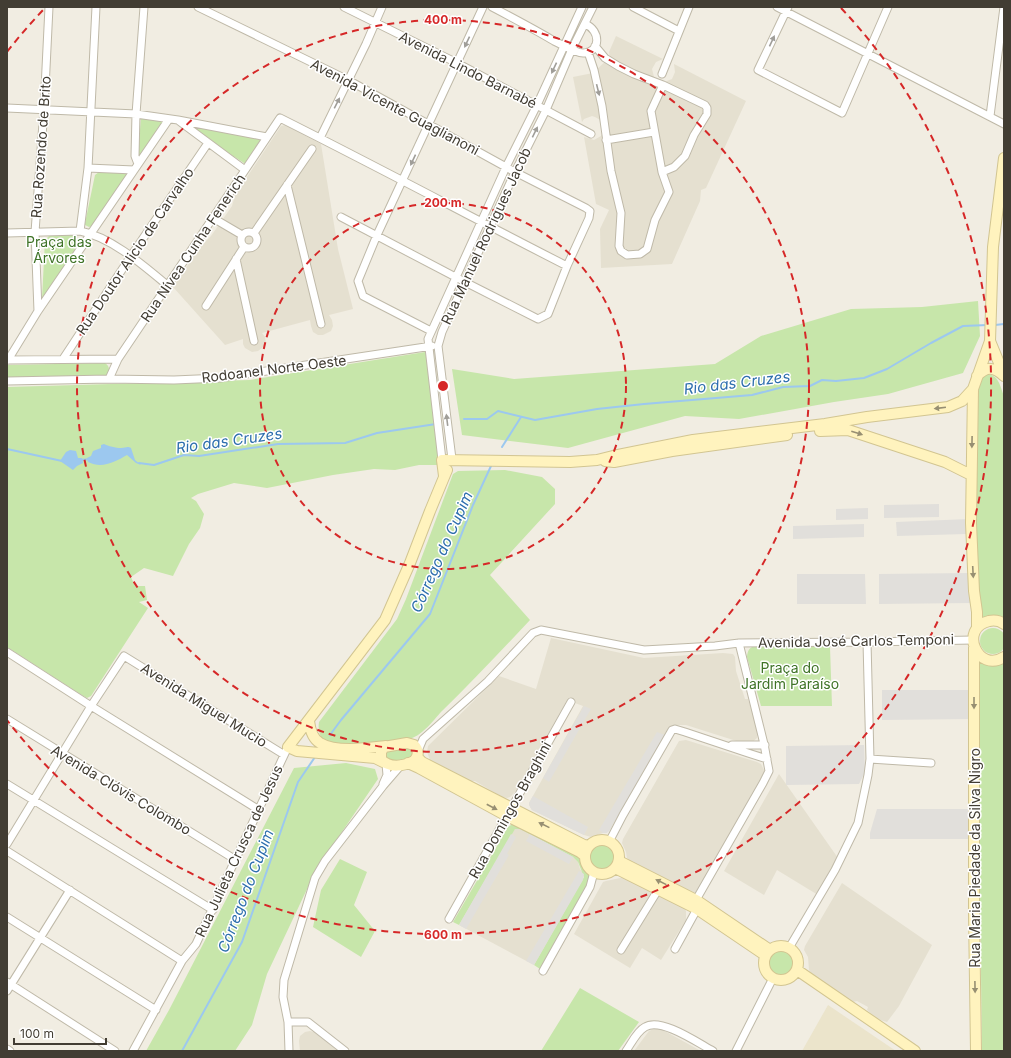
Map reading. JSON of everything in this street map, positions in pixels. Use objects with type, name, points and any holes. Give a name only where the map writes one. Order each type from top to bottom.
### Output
[{"type":"street","name":"Rua Rozendo de Brito","points":[[38,311],[35,232],[44,110],[49,7]]},
{"type":"street","points":[[80,231],[88,168],[96,7]]},
{"type":"street","points":[[136,167],[136,114],[144,7]]},
{"type":"street","name":"Avenida Vicente Guaglianoni","points":[[198,7],[348,80],[515,172],[586,208],[590,211],[589,218],[566,266]]},
{"type":"street","name":"Avenida Lindo Barnabé","points":[[344,7],[457,63],[591,134]]},
{"type":"street","points":[[358,7],[361,16]]},
{"type":"street","points":[[341,217],[538,319],[548,314],[566,266],[320,138],[382,7]]},
{"type":"street","points":[[431,331],[363,296],[358,281],[376,235],[484,7]]},
{"type":"street","points":[[492,7],[577,52],[588,52],[595,46],[597,36],[595,31],[592,27],[585,24]]},
{"type":"street","name":"Rua Manuel Rodrigues Jacob","points":[[447,459],[428,347],[428,339],[506,167],[537,105],[582,7]]},
{"type":"street","name":"Rua Manuel Rodrigues Jacob","points":[[286,751],[385,620],[410,563],[444,476],[447,459],[438,346],[442,332],[515,172],[546,110],[572,49],[593,7]]},
{"type":"street","points":[[633,7],[679,31]]},
{"type":"street","points":[[662,74],[689,7]]},
{"type":"street","points":[[777,7],[787,9],[1004,124]]},
{"type":"street","points":[[787,9],[758,70],[842,113],[888,7]]},
{"type":"street","points":[[990,116],[1004,7]]},
{"type":"street","points":[[595,46],[605,58],[618,66],[705,105],[707,111],[694,135],[686,156],[674,167],[662,172]]},
{"type":"street","points":[[588,52],[594,70],[602,106],[610,171],[622,213],[619,246],[621,251],[627,255],[640,254],[644,252],[649,245],[655,220],[669,192],[662,172],[651,111],[663,85]]},
{"type":"street","points":[[7,108],[136,114],[169,118],[267,136]]},
{"type":"street","points":[[8,360],[38,311],[169,118]]},
{"type":"street","name":"Rua Nívea Cunha Fenerich","points":[[109,379],[118,359],[280,118],[320,138]]},
{"type":"street","points":[[178,120],[245,170]]},
{"type":"street","points":[[606,140],[654,132]]},
{"type":"street","name":"Rua Doutor Alicio de Carvalho","points":[[64,359],[131,256],[208,143]]},
{"type":"street","points":[[254,233],[312,149]]},
{"type":"street","points":[[447,459],[570,462],[597,460],[686,441],[948,407],[962,401],[972,389],[990,337],[993,247],[1004,158]]},
{"type":"street","points":[[88,168],[136,167]]},
{"type":"street","points":[[288,185],[322,324]]},
{"type":"street","points":[[213,218],[242,235]]},
{"type":"street","points":[[7,233],[80,231],[92,233],[131,256],[167,285]]},
{"type":"street","points":[[248,232],[254,233],[258,239],[256,246],[250,249],[244,247],[240,241],[242,235],[248,232]]},
{"type":"street","points":[[206,306],[244,247]]},
{"type":"street","points":[[236,259],[254,341]]},
{"type":"street","points":[[990,337],[1004,376]]},
{"type":"street","name":"Rodoanel Norte Oeste","points":[[7,381],[109,379],[174,380],[220,378],[438,346]]},
{"type":"street","points":[[8,360],[118,359]]},
{"type":"street","points":[[977,376],[982,371],[989,369],[995,370],[1004,376]]},
{"type":"street","points":[[972,389],[971,530],[977,628]]},
{"type":"street","points":[[597,460],[614,462],[726,443],[829,430],[848,430],[945,462],[971,475]]},
{"type":"street","points":[[977,628],[984,622],[992,620],[1004,624]]},
{"type":"street","name":"Rua Maria Piedade da Silva Nigro","points":[[976,1051],[973,643],[974,633],[977,628]]},
{"type":"street","name":"Avenida José Carlos Temponi","points":[[423,738],[488,681],[533,633],[541,630],[644,650],[715,646],[739,643],[973,643]]},
{"type":"street","points":[[789,948],[835,870],[858,823],[870,759],[867,642]]},
{"type":"street","points":[[675,949],[696,904],[769,770],[765,745],[739,643]]},
{"type":"street","points":[[973,643],[979,655],[985,659],[993,660],[1004,657]]},
{"type":"street","points":[[7,652],[258,810]]},
{"type":"street","name":"Avenida Miguel Mucio","points":[[91,706],[124,656],[286,751]]},
{"type":"street","name":"Rua Domingos Braghini","points":[[449,919],[571,702]]},
{"type":"street","points":[[7,844],[91,706]]},
{"type":"street","name":"Avenida Clóvis Colombo","points":[[7,719],[236,860]]},
{"type":"street","points":[[309,721],[310,728],[317,740],[327,746],[360,750],[407,743],[423,738]]},
{"type":"street","points":[[609,842],[672,730],[675,729],[767,758]]},
{"type":"street","points":[[286,751],[375,758],[394,766],[414,761],[423,738]]},
{"type":"street","points":[[407,743],[414,745],[422,762],[585,856]]},
{"type":"street","points":[[724,744],[747,746],[765,745]]},
{"type":"street","points":[[383,786],[387,774],[385,763],[381,759],[381,752],[386,746]]},
{"type":"street","name":"Rua Julieta Crusca de Jesus","points":[[133,1051],[182,961],[196,944],[286,751]]},
{"type":"street","points":[[870,759],[931,763]]},
{"type":"street","points":[[405,764],[419,768],[509,812],[584,845],[589,846],[591,844],[597,841],[604,840],[609,842],[618,851],[617,865],[611,872],[600,874],[589,868],[585,856],[587,849],[591,844]]},
{"type":"street","points":[[289,1051],[288,1022],[283,997],[284,980],[315,878],[325,862],[383,786],[405,764]]},
{"type":"street","points":[[7,784],[213,910]]},
{"type":"street","points":[[7,851],[182,961]]},
{"type":"street","points":[[617,865],[658,890],[696,904]]},
{"type":"street","points":[[617,865],[696,904],[768,953]]},
{"type":"street","points":[[543,971],[590,887],[594,872]]},
{"type":"street","points":[[70,890],[8,986],[115,1051]]},
{"type":"street","points":[[621,950],[658,890]]},
{"type":"street","points":[[7,917],[156,1010]]},
{"type":"street","points":[[776,946],[789,948],[797,957],[798,964],[795,972],[787,979],[780,980],[774,978],[768,974],[765,968],[764,962],[768,953],[776,946]]},
{"type":"street","points":[[795,972],[903,1051]]},
{"type":"street","points":[[795,972],[914,1051]]},
{"type":"street","points":[[736,1051],[774,978]]},
{"type":"street","points":[[288,1022],[308,1022],[345,1051]]},
{"type":"street","points":[[626,1051],[642,1029],[652,1024],[666,1026],[713,1051]]},
{"type":"shaded area","points":[[616,36],[663,59],[656,62],[652,69],[654,77],[657,80],[664,82],[672,79],[675,72],[674,64],[746,101],[706,188],[701,190],[700,201],[672,264],[601,268],[600,229],[609,210],[596,204],[584,137],[594,140],[601,136],[603,133],[602,121],[592,116],[584,119],[582,122],[573,77],[593,73],[610,57],[609,52]]},
{"type":"shaded area","points":[[285,125],[321,144],[338,249],[353,309],[329,315],[333,326],[331,331],[323,335],[318,335],[313,332],[310,320],[262,333],[265,337],[266,343],[258,351],[252,352],[245,348],[243,339],[225,345],[173,287],[200,247],[211,236],[232,206],[235,195],[281,126]]},
{"type":"shaded area","points":[[939,504],[939,517],[884,518],[884,505]]},
{"type":"shaded area","points":[[868,508],[868,519],[836,520],[836,509]]},
{"type":"shaded area","points":[[969,519],[966,534],[897,536],[896,522]]},
{"type":"shaded area","points":[[864,524],[864,537],[793,539],[793,526]]},
{"type":"shaded area","points":[[971,573],[972,603],[879,604],[879,574]]},
{"type":"shaded area","points":[[797,574],[865,574],[866,604],[797,604]]},
{"type":"shaded area","points":[[551,638],[644,658],[723,653],[733,654],[735,657],[736,671],[745,699],[748,699],[757,727],[757,738],[749,745],[686,725],[673,725],[665,735],[609,831],[591,837],[532,810],[529,805],[583,706],[567,700],[515,792],[510,797],[502,797],[475,781],[471,781],[430,760],[427,752],[428,746],[499,676],[536,689]]},
{"type":"shaded area","points":[[882,690],[973,690],[973,719],[882,720]]},
{"type":"shaded area","points":[[584,706],[591,709],[549,782],[543,778]]},
{"type":"shaded area","points":[[657,732],[665,735],[609,831],[607,833],[603,833],[599,830]]},
{"type":"shaded area","points":[[686,740],[757,762],[761,764],[765,772],[697,894],[630,862],[627,858],[622,843],[679,741]]},
{"type":"shaded area","points":[[864,745],[865,772],[859,784],[786,785],[786,746]]},
{"type":"shaded area","points":[[779,774],[838,858],[818,895],[777,870],[764,895],[724,871]]},
{"type":"shaded area","points":[[533,796],[588,827],[584,835],[532,810],[529,803]]},
{"type":"shaded area","points":[[877,809],[974,809],[973,839],[870,839],[870,833]]},
{"type":"shaded area","points":[[515,829],[520,829],[573,857],[578,862],[580,869],[584,874],[582,882],[534,965],[459,925]]},
{"type":"shaded area","points":[[511,834],[516,837],[507,854],[509,855],[466,929],[459,925]]},
{"type":"shaded area","points":[[530,834],[573,857],[569,864],[526,841]]},
{"type":"shaded area","points":[[579,871],[584,874],[583,880],[534,965],[526,961]]},
{"type":"shaded area","points":[[625,877],[684,908],[686,911],[686,920],[661,960],[642,948],[630,968],[574,934],[603,882]]},
{"type":"shaded area","points":[[842,883],[932,945],[899,1006],[887,1022],[877,1019],[867,1010],[868,1007],[857,1001],[853,1002],[846,998],[809,970],[808,957],[804,950],[805,946]]},
{"type":"shaded area","points":[[828,1005],[896,1051],[802,1051]]},
{"type":"shaded area","points":[[656,1028],[661,1029],[701,1051],[634,1051],[649,1031]]},
{"type":"shaded area","points":[[305,1032],[314,1032],[338,1051],[300,1051],[300,1036]]},
{"type":"green space","points":[[141,117],[163,121],[140,158],[138,156]]},
{"type":"green space","points":[[192,127],[259,138],[261,140],[246,163],[244,163],[191,129]]},
{"type":"green space","points":[[99,172],[126,173],[128,175],[92,226],[89,227],[85,225],[85,223],[95,175]]},
{"type":"green space","name":"Praça das Árvores","points":[[74,235],[77,237],[77,246],[75,251],[43,300],[45,240],[49,236]]},
{"type":"green space","points":[[978,301],[980,336],[963,373],[888,394],[739,419],[685,416],[568,448],[462,435],[452,369],[514,379],[715,364],[761,336],[851,309],[922,307]]},
{"type":"green space","points":[[425,352],[427,357],[439,465],[419,465],[395,470],[374,469],[333,475],[267,488],[234,483],[198,494],[191,498],[196,501],[204,514],[200,528],[189,544],[173,576],[144,568],[131,577],[135,586],[145,586],[147,600],[139,602],[148,608],[91,696],[87,698],[7,647],[7,387],[250,380]]},
{"type":"green space","points":[[105,363],[109,370],[108,374],[104,377],[7,378],[7,365]]},
{"type":"green space","points":[[987,374],[994,376],[997,379],[1004,396],[1004,621],[977,624],[976,384],[977,380]]},
{"type":"green space","points":[[505,470],[542,477],[555,489],[555,504],[490,575],[530,620],[420,734],[403,741],[374,745],[336,744],[324,740],[320,735],[319,722],[397,619],[453,474],[458,471]]},
{"type":"green space","points":[[993,628],[1002,632],[1006,641],[1002,650],[993,654],[984,650],[980,641],[984,632]]},
{"type":"green space","name":"Praça do Jardim Paraíso","points":[[753,646],[830,647],[832,706],[761,706],[747,657],[749,650]]},
{"type":"green space","points":[[977,660],[983,664],[990,665],[1004,663],[1004,1051],[982,1051]]},
{"type":"green space","points":[[407,746],[414,750],[413,758],[390,762],[384,753],[386,751]]},
{"type":"green space","points":[[346,763],[375,769],[378,779],[316,870],[267,974],[252,1025],[235,1051],[146,1051],[169,1010],[294,768]]},
{"type":"green space","points":[[514,823],[585,860],[590,875],[590,881],[540,969],[534,965],[584,877],[578,862],[573,857],[520,829],[515,829],[459,925],[453,922],[508,827]]},
{"type":"green space","points":[[602,844],[612,848],[616,858],[612,868],[602,872],[592,868],[588,858],[592,848]]},
{"type":"green space","points":[[340,859],[367,872],[354,905],[375,931],[361,957],[313,927],[321,890]]},
{"type":"green space","points":[[781,949],[791,953],[795,963],[791,973],[781,977],[771,973],[767,963],[771,953]]},
{"type":"green space","points":[[580,988],[639,1022],[618,1051],[541,1051]]},
{"type":"water","points":[[104,444],[117,448],[131,448],[135,460],[141,465],[136,463],[127,455],[103,465],[88,462],[87,458],[91,456],[93,451],[101,448],[101,445]]},
{"type":"water","points":[[70,450],[76,451],[78,458],[82,458],[83,463],[73,470],[60,461],[66,452]]},
{"type":"waterway","name":"Rio das Cruzes","points":[[995,325],[1004,324]]},
{"type":"waterway","name":"Rio das Cruzes","points":[[464,419],[487,419],[498,411],[535,420],[597,409],[752,395],[783,387],[810,386],[822,380],[836,381],[864,378],[887,369],[963,326],[988,325]]},
{"type":"waterway","points":[[502,447],[521,417]]},
{"type":"waterway","name":"Rio das Cruzes","points":[[139,463],[154,465],[184,455],[199,456],[278,444],[345,443],[377,433],[436,424]]},
{"type":"waterway","name":"Rio das Cruzes","points":[[7,449],[62,461]]},
{"type":"waterway","name":"Rio das Cruzes","points":[[81,460],[90,459]]},
{"type":"waterway","name":"Córrego do Cupim","points":[[330,735],[430,614],[473,505],[491,466]]},
{"type":"waterway","name":"Córrego do Cupim","points":[[182,1051],[242,942],[298,782],[315,757]]}]
